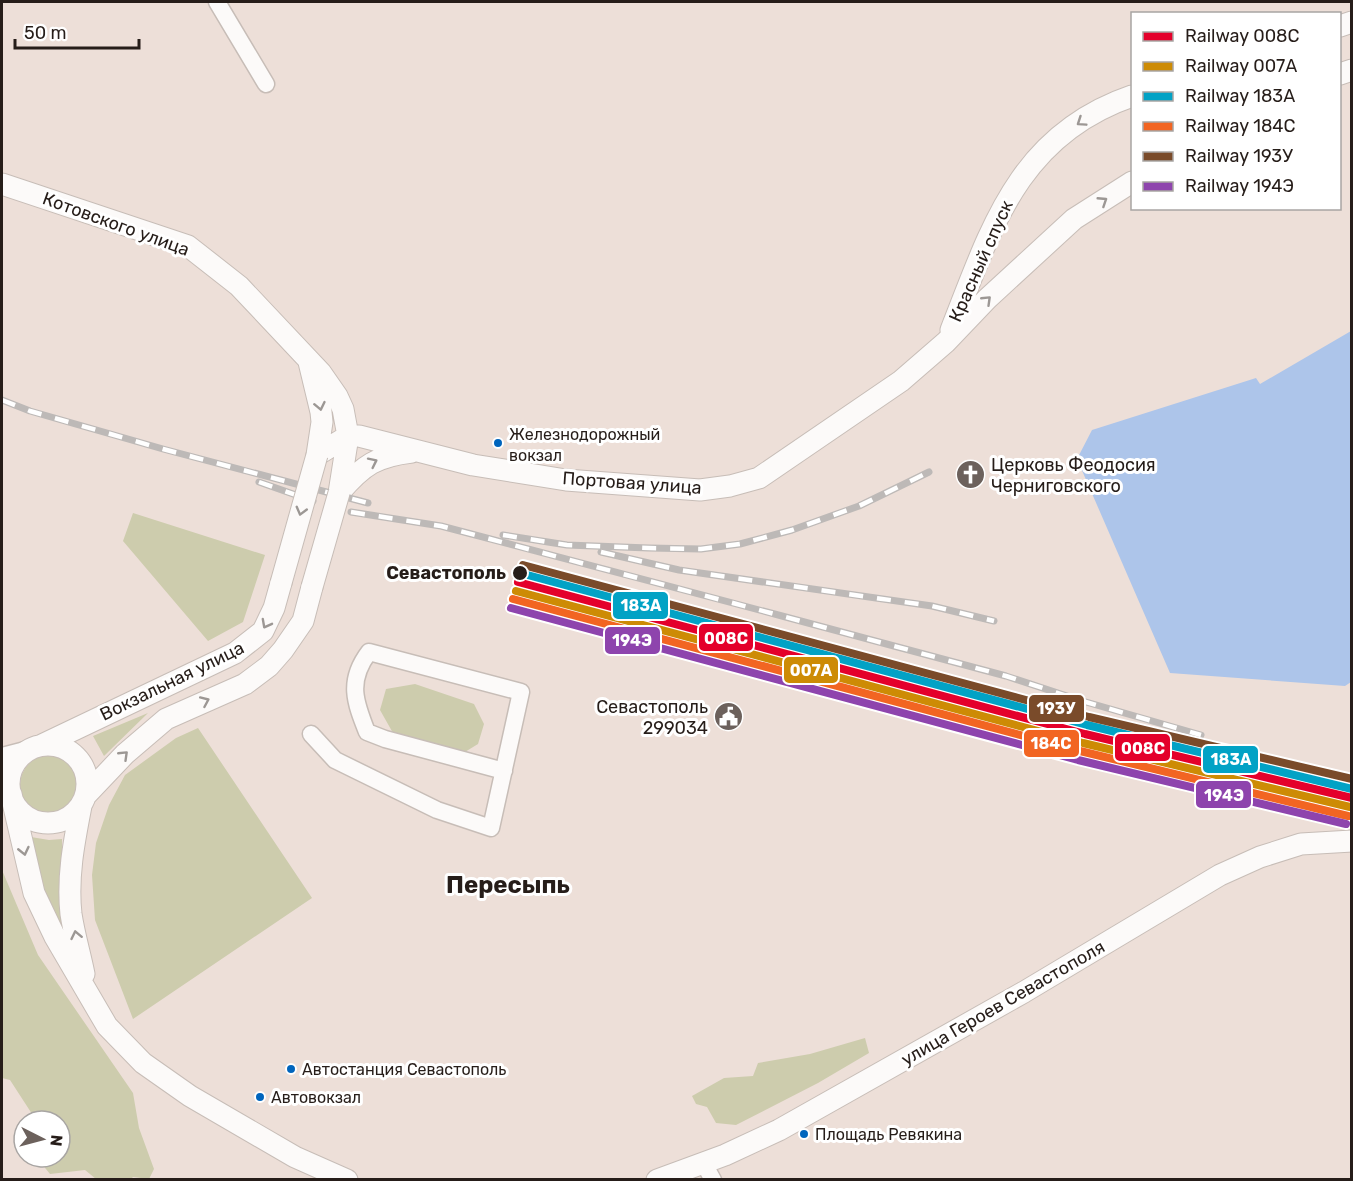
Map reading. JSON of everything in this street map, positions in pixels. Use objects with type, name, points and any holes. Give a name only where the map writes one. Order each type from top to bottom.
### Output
[{"type":"main road","name":"Красный спуск","points":[[946,342],[1003,204],[1030,166],[1048,147],[1077,124],[1111,104],[1131,96]]},
{"type":"main road","name":"Портовая улица","points":[[419,451],[472,465],[566,480],[700,489],[729,486],[759,478],[901,381],[946,342],[987,299],[1074,219],[1131,183]]},
{"type":"main road","name":"Котовского улица","points":[[2,184],[188,246],[239,286],[308,358],[330,383],[343,409]]},
{"type":"main road","points":[[308,358],[322,422],[317,455]]},
{"type":"main road","points":[[343,409],[363,425],[419,451]]},
{"type":"main road","name":"Вокзальная улица","points":[[84,800],[125,754],[166,719],[245,684],[269,666],[303,621],[339,493],[348,436],[343,409]]},
{"type":"main road","points":[[317,455],[348,436],[359,435],[419,451]]},
{"type":"main road","points":[[339,493],[355,474],[369,463],[386,456],[419,451]]},
{"type":"main road","name":"Вокзальная улица","points":[[36,747],[235,653],[263,631],[274,608],[317,455]]},
{"type":"main road","points":[[88,992],[72,915],[70,885],[71,857],[88,781],[85,768],[78,757],[61,747],[36,747],[19,757],[12,769],[6,793],[34,893],[55,937],[107,1026],[143,1063],[190,1096],[295,1157],[347,1179]]},
{"type":"main road","points":[[6,793],[25,815],[42,823],[61,822],[73,815],[84,800]]},
{"type":"main road","name":"улица Героев Севастополя","points":[[657,1179],[708,1171],[742,1148],[789,1125],[1024,992],[1220,875],[1260,857],[1301,844],[1352,841]]},
{"type":"street","points":[[217,2],[266,84]]},
{"type":"street","points":[[311,734],[335,760],[437,810],[491,828],[504,771],[521,692],[369,652],[361,663],[354,685],[357,706],[367,732],[385,740],[504,771]]},
{"type":"street","points":[[2,756],[36,747]]},
{"type":"green space","points":[[133,513],[265,555],[243,622],[208,641],[123,541]]},
{"type":"green space","points":[[415,684],[474,704],[484,724],[478,744],[460,755],[393,733],[380,710],[386,689]]},
{"type":"green space","points":[[148,713],[104,756],[93,736]]},
{"type":"green space","points":[[198,728],[312,898],[133,1019],[95,920],[92,875],[96,843],[109,805],[125,775],[176,738]]},
{"type":"green space","points":[[50,755],[71,764],[80,785],[71,806],[50,815],[29,806],[20,785],[29,764]]},
{"type":"green space","points":[[31,837],[49,840],[62,839],[62,890],[79,967],[45,894]]},
{"type":"green space","points":[[2,870],[38,955],[133,1093],[139,1128],[154,1169],[149,1179],[133,1177],[131,1179],[96,1179],[85,1170],[50,1174],[46,1169],[72,1169],[72,1109],[29,1109],[10,1080],[2,1078]]},
{"type":"green space","points":[[865,1038],[869,1053],[818,1083],[736,1125],[716,1123],[707,1107],[696,1104],[692,1096],[724,1078],[753,1076],[758,1063],[810,1054]]},
{"type":"water","points":[[1351,331],[1351,682],[1345,686],[1170,673],[1077,459],[1092,430],[1256,378],[1260,384]]},
{"type":"railway","points":[[2,400],[30,411],[163,449],[368,503]]},
{"type":"railway","points":[[503,535],[567,545],[701,549],[740,544],[792,530],[859,506],[929,472]]},
{"type":"railway","points":[[259,482],[313,501]]},
{"type":"railway","points":[[351,512],[441,526],[1006,676],[1079,700],[1201,735]]},
{"type":"railway","points":[[601,552],[679,570],[932,606],[994,621]]},
{"type":"rail line","name":"193У","points":[[523,565],[1089,717],[1352,779]]},
{"type":"rail line","name":"183А","points":[[520,573],[1087,725],[1352,789]]},
{"type":"rail line","name":"008С","points":[[518,582],[1085,734],[1352,798]]},
{"type":"rail line","name":"007А","points":[[516,591],[1083,743],[1350,807]]},
{"type":"rail line","name":"184С","points":[[513,599],[1080,751],[1348,816]]},
{"type":"rail line","name":"194Э","points":[[511,608],[1078,760],[1346,824]]},
{"type":"place","name":"Железнодорожный вокзал","points":[[498,443]]},
{"type":"place","name":"Церковь Феодосия Черниговского","points":[[970,475]]},
{"type":"place","name":"Севастополь","points":[[520,573]]},
{"type":"place","name":"Севастополь 299034","points":[[729,717]]},
{"type":"place","name":"Автостанция Севастополь","points":[[291,1069]]},
{"type":"place","name":"Автовокзал","points":[[260,1097]]},
{"type":"place","name":"Площадь Ревякина","points":[[804,1134]]},
{"type":"district","name":"Пересыпь","points":[[508,885]]}]
